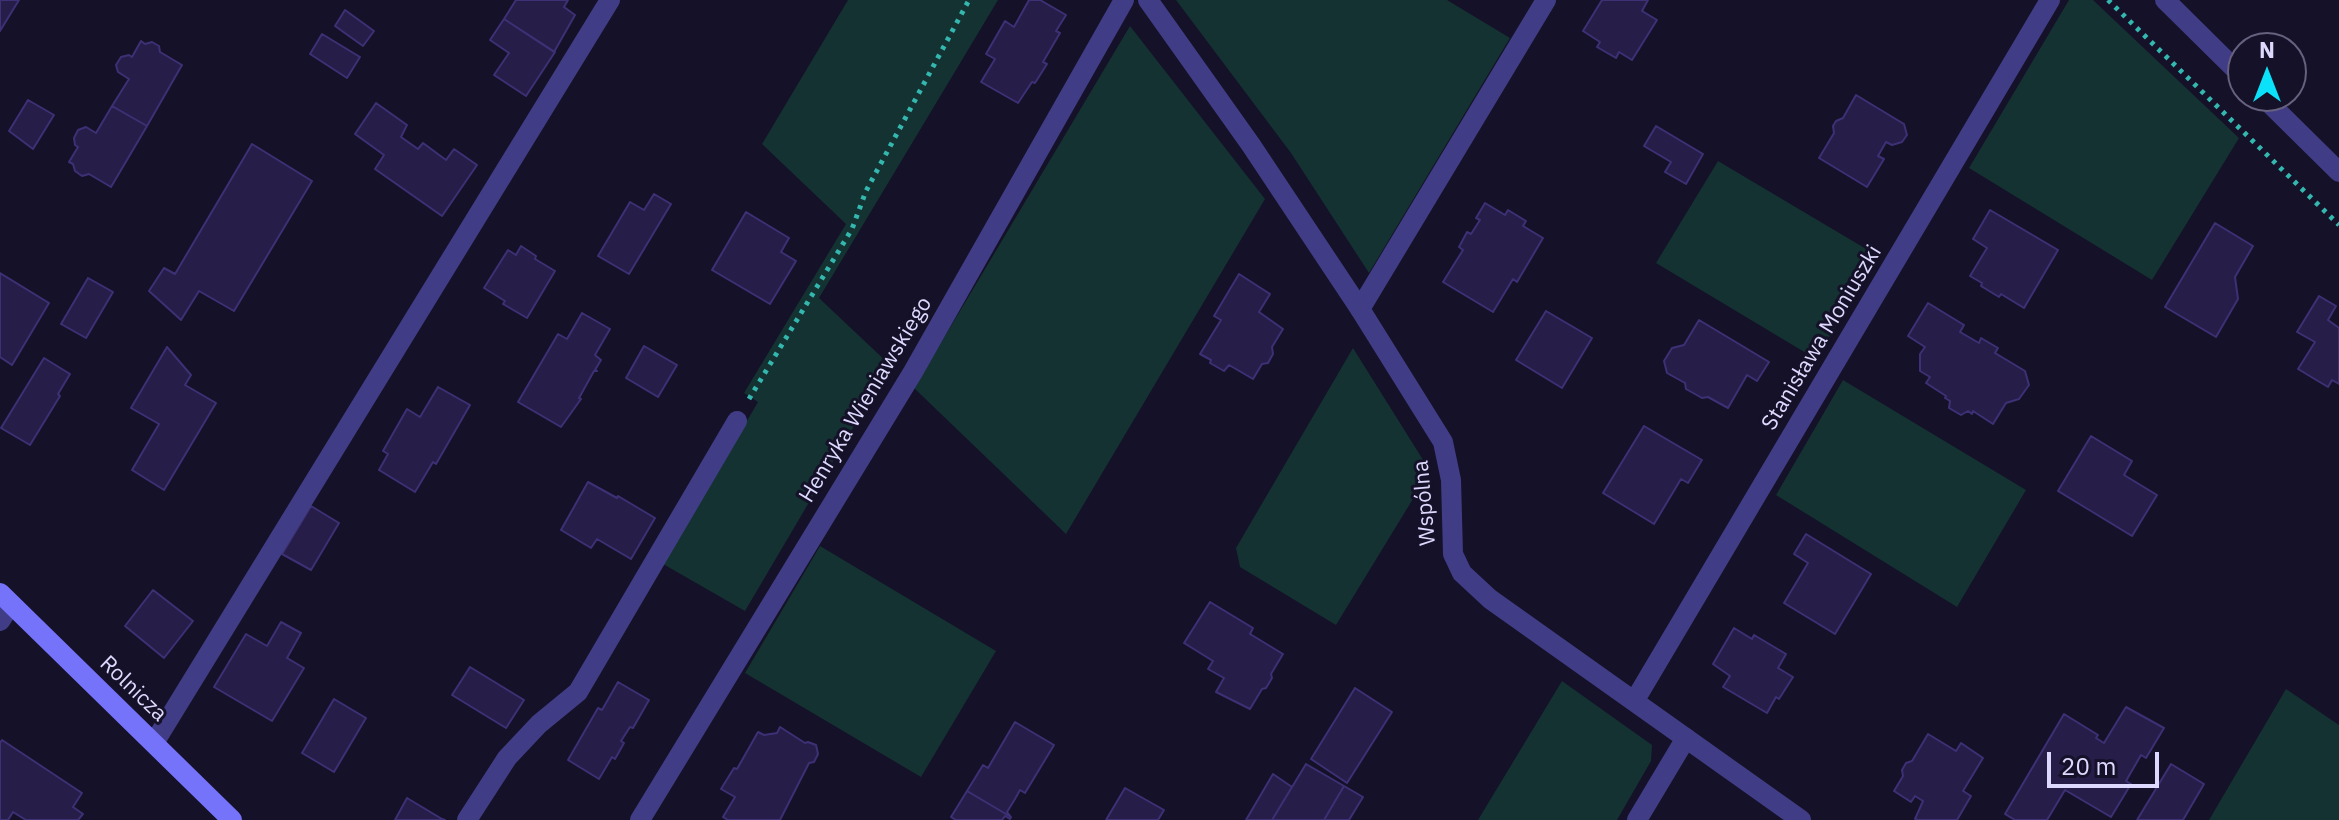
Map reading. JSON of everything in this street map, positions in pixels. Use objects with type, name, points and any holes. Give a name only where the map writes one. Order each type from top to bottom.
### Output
[{"type":"street","points":[[154,743],[610,0]]},
{"type":"street","name":"Henryka Wieniawskiego","points":[[640,820],[913,372],[1124,0]]},
{"type":"street","name":"Wspólna","points":[[1148,0],[1251,145],[1360,309],[1443,442],[1451,480],[1453,554],[1462,573],[1490,599],[1801,820]]},
{"type":"street","points":[[1360,309],[1546,0]]},
{"type":"street","name":"Stanisława Moniuszki","points":[[1635,700],[2050,0]]},
{"type":"street","points":[[2165,0],[2227,61]]},
{"type":"street","points":[[2278,112],[2339,172]]},
{"type":"street","points":[[467,820],[507,758],[539,724],[578,692],[737,421]]},
{"type":"street","name":"Rolnicza","points":[[4,606],[154,743],[232,820]]},
{"type":"street","points":[[1637,820],[1686,738]]},
{"type":"path","points":[[737,421],[852,229],[866,191],[969,0]]},
{"type":"path","points":[[2108,0],[2339,225]]},
{"type":"green space","points":[[848,0],[998,0],[819,298],[890,365],[745,611],[663,564],[758,402],[744,393],[846,224],[762,144]]},
{"type":"green space","points":[[1176,0],[1447,0],[1510,38],[1369,273],[1291,153]]},
{"type":"green space","points":[[2069,0],[2093,0],[2239,138],[2152,280],[1969,168]]},
{"type":"green space","points":[[1130,26],[1265,199],[1066,534],[914,388]]},
{"type":"green space","points":[[1718,161],[1878,256],[1816,359],[1656,263]]},
{"type":"green space","points":[[1353,348],[1430,471],[1336,625],[1240,567],[1236,548]]},
{"type":"green space","points":[[1843,380],[2026,490],[1957,607],[1776,495]]},
{"type":"green space","points":[[820,546],[996,651],[921,777],[745,673]]},
{"type":"green space","points":[[1562,681],[1652,745],[1651,761],[1617,820],[1478,820]]},
{"type":"green space","points":[[2286,689],[2339,725],[2339,820],[2209,820]]},
{"type":"building","points":[[0,0],[19,0],[0,31]]},
{"type":"building","points":[[516,0],[568,0],[564,7],[575,15],[554,52],[504,19]]},
{"type":"building","points":[[1029,0],[1040,0],[1066,15],[1056,31],[1060,33],[1043,62],[1047,64],[1018,103],[981,82],[995,59],[986,54],[1005,21],[1014,27]]},
{"type":"building","points":[[1602,0],[1648,0],[1642,11],[1657,20],[1632,60],[1619,52],[1616,58],[1597,47],[1600,42],[1583,31]]},
{"type":"building","points":[[345,10],[374,31],[363,46],[335,26]]},
{"type":"building","points":[[504,19],[555,52],[526,96],[494,75],[509,53],[490,40]]},
{"type":"building","points":[[322,34],[360,57],[347,78],[310,54]]},
{"type":"building","points":[[141,41],[159,46],[160,52],[182,65],[147,126],[112,106],[129,79],[118,72],[116,65],[121,57],[132,57]]},
{"type":"building","points":[[1856,95],[1904,124],[1907,135],[1902,142],[1892,145],[1886,142],[1878,156],[1884,159],[1867,187],[1819,158],[1834,133],[1833,126],[1843,118]]},
{"type":"building","points":[[28,100],[54,115],[33,149],[9,131]]},
{"type":"building","points":[[376,103],[407,125],[401,137],[418,149],[423,143],[446,160],[454,149],[477,165],[442,216],[375,169],[384,155],[355,134]]},
{"type":"building","points":[[112,106],[147,126],[111,187],[89,174],[82,176],[69,162],[78,147],[74,138],[78,130],[86,127],[96,133]]},
{"type":"building","points":[[1656,126],[1703,154],[1686,184],[1665,172],[1671,162],[1644,146]]},
{"type":"building","points":[[252,144],[312,181],[234,311],[199,291],[181,320],[149,291],[164,268],[175,274]]},
{"type":"building","points":[[654,194],[671,204],[629,274],[598,256],[630,202],[644,210]]},
{"type":"building","points":[[1485,203],[1505,215],[1508,210],[1526,221],[1523,226],[1543,238],[1517,282],[1513,279],[1493,312],[1443,282],[1463,250],[1459,247],[1467,232],[1471,234],[1480,220],[1476,218]]},
{"type":"building","points":[[1990,210],[2058,250],[2024,308],[2001,294],[1999,297],[1970,276],[1987,248],[1973,239]]},
{"type":"building","points":[[746,212],[789,238],[781,252],[796,261],[770,304],[712,270]]},
{"type":"building","points":[[2215,223],[2253,246],[2235,277],[2238,299],[2216,337],[2165,307]]},
{"type":"building","points":[[521,246],[555,271],[527,318],[484,288],[508,250],[516,255]]},
{"type":"building","points":[[0,273],[49,303],[12,365],[0,357]]},
{"type":"building","points":[[1239,274],[1270,294],[1259,312],[1283,329],[1272,347],[1273,354],[1268,363],[1262,364],[1253,379],[1229,365],[1224,371],[1200,354],[1221,320],[1214,316]]},
{"type":"building","points":[[88,278],[113,292],[86,338],[61,324]]},
{"type":"building","points":[[2319,296],[2336,306],[2328,320],[2339,328],[2339,384],[2332,380],[2328,387],[2298,369],[2315,342],[2297,332]]},
{"type":"building","points":[[1928,303],[1964,325],[1960,332],[1979,343],[1981,338],[1998,348],[1995,353],[2025,371],[2029,385],[2019,399],[2006,403],[1993,424],[1973,411],[1972,414],[1968,411],[1961,415],[1949,408],[1950,401],[1946,396],[1926,383],[1930,377],[1920,371],[1920,354],[1925,347],[1908,336]]},
{"type":"building","points":[[1546,311],[1592,338],[1562,388],[1516,360]]},
{"type":"building","points":[[582,313],[610,329],[595,355],[601,360],[597,371],[594,371],[581,399],[561,427],[518,402],[558,334],[567,339]]},
{"type":"building","points":[[1699,320],[1769,362],[1757,381],[1747,375],[1728,408],[1686,389],[1685,383],[1667,373],[1664,361],[1672,348],[1684,345]]},
{"type":"building","points":[[644,346],[677,365],[658,397],[626,378]]},
{"type":"building","points":[[167,347],[191,375],[185,385],[216,403],[164,490],[132,470],[159,424],[131,408]]},
{"type":"building","points":[[44,358],[70,374],[30,445],[1,428]]},
{"type":"building","points":[[438,387],[470,405],[436,464],[433,462],[415,492],[379,470],[388,454],[383,451],[407,409],[420,417]]},
{"type":"building","points":[[1644,426],[1702,460],[1688,483],[1681,479],[1654,524],[1603,493]]},
{"type":"building","points":[[2091,436],[2132,461],[2124,475],[2157,495],[2132,536],[2058,491]]},
{"type":"building","points":[[588,482],[655,518],[631,559],[597,539],[591,548],[561,530]]},
{"type":"building","points":[[311,506],[339,523],[311,570],[282,554]]},
{"type":"building","points":[[1806,534],[1871,574],[1835,634],[1784,603],[1808,563],[1794,554]]},
{"type":"building","points":[[153,590],[193,621],[164,658],[125,626]]},
{"type":"building","points":[[1210,602],[1253,628],[1250,634],[1283,654],[1266,688],[1262,689],[1250,709],[1216,692],[1224,678],[1208,669],[1213,661],[1184,643]]},
{"type":"building","points":[[281,622],[301,633],[287,658],[304,668],[272,721],[214,687],[246,634],[267,646]]},
{"type":"building","points":[[1734,628],[1752,639],[1754,635],[1786,654],[1778,668],[1793,677],[1767,713],[1723,687],[1730,676],[1713,664]]},
{"type":"building","points":[[470,667],[524,700],[506,728],[452,695]]},
{"type":"building","points":[[618,682],[649,700],[633,728],[630,727],[621,741],[624,743],[615,759],[612,757],[599,779],[568,760],[598,708],[602,710]]},
{"type":"building","points":[[1355,688],[1392,712],[1347,783],[1311,759]]},
{"type":"building","points":[[334,699],[366,718],[334,772],[302,753]]},
{"type":"building","points":[[2126,707],[2164,728],[2146,758],[2141,755],[2126,781],[2131,784],[2111,817],[2065,790],[2047,820],[2015,820],[2005,814],[2064,714],[2098,735],[2096,738],[2104,743]]},
{"type":"building","points":[[1015,722],[1054,745],[1025,793],[1020,790],[1007,812],[1011,817],[967,791],[983,765],[988,768]]},
{"type":"building","points":[[780,727],[805,743],[816,745],[818,754],[814,762],[809,763],[780,820],[728,820],[723,817],[735,797],[721,789],[734,768],[737,769],[758,732],[764,735],[777,733]]},
{"type":"building","points":[[1928,734],[1956,751],[1961,743],[1983,758],[1963,791],[1971,796],[1957,820],[1915,819],[1923,801],[1915,796],[1911,802],[1894,791],[1906,763],[1912,761]]},
{"type":"building","points":[[2,740],[82,793],[73,807],[83,814],[78,820],[26,820],[13,812],[8,820],[0,820]]},
{"type":"building","points":[[1306,764],[1344,786],[1324,820],[1272,820]]},
{"type":"building","points":[[2171,764],[2204,784],[2183,820],[2137,820]]},
{"type":"building","points":[[1273,774],[1292,787],[1272,820],[1246,820]]},
{"type":"building","points":[[1344,786],[1363,797],[1349,820],[1324,820]]},
{"type":"building","points":[[1125,788],[1164,810],[1158,820],[1106,820]]},
{"type":"building","points":[[967,791],[1010,819],[1005,816],[1002,820],[956,820],[951,817]]},
{"type":"building","points":[[407,798],[442,819],[445,820],[395,820]]}]
